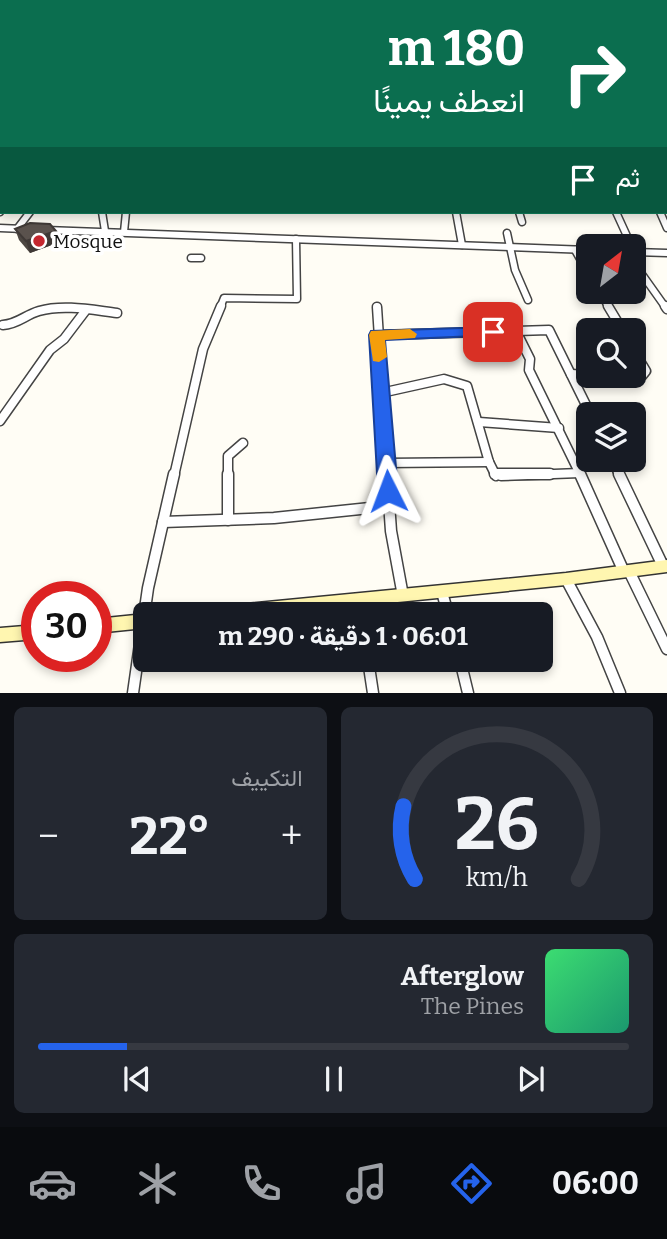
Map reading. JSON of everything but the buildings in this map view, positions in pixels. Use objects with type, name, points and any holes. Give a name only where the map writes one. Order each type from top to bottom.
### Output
[{"type":"main road","points":[[382,602],[403,596],[665,566]]},
{"type":"main road","points":[[112,624],[133,622]]},
{"type":"main road","points":[[0,635],[21,633]]},
{"type":"street","points":[[17,229],[28,214]]},
{"type":"street","points":[[103,214],[105,231]]},
{"type":"street","points":[[124,232],[126,214]]},
{"type":"street","points":[[456,214],[462,246]]},
{"type":"street","points":[[520,214],[522,222]]},
{"type":"street","points":[[617,214],[626,234]]},
{"type":"street","points":[[0,228],[28,229]]},
{"type":"street","points":[[39,229],[575,250]]},
{"type":"street","points":[[507,233],[515,270],[528,300]]},
{"type":"street","points":[[148,602],[203,349],[224,298],[297,299],[296,239]]},
{"type":"street","points":[[646,251],[667,253]]},
{"type":"street","points":[[191,258],[201,258]]},
{"type":"street","points":[[646,280],[667,309]]},
{"type":"street","points":[[377,307],[389,506],[403,596]]},
{"type":"street","points":[[3,325],[19,324],[40,310],[68,308],[117,313]]},
{"type":"street","points":[[1,417],[50,350],[64,340],[86,310]]},
{"type":"street","points":[[377,335],[549,330],[584,402]]},
{"type":"street","points":[[516,331],[530,359],[530,370],[626,572],[667,649]]},
{"type":"street","points":[[571,374],[576,374]]},
{"type":"street","points":[[381,393],[444,379],[467,386],[489,462],[498,476],[580,473]]},
{"type":"street","points":[[479,422],[559,428]]},
{"type":"street","points":[[228,520],[228,456],[243,443]]},
{"type":"street","points":[[386,463],[489,462]]},
{"type":"street","points":[[618,472],[665,566]]},
{"type":"street","points":[[163,522],[228,520],[389,506]]},
{"type":"street","points":[[566,579],[597,637],[620,693]]},
{"type":"street","points":[[442,592],[445,602]]},
{"type":"street","points":[[133,693],[136,672]]},
{"type":"street","points":[[370,672],[373,693]]},
{"type":"street","points":[[463,672],[468,693]]},
{"type":"slow traffic","points":[[379,357],[377,335],[410,334]]},
{"type":"place","name":"Mosque","points":[[39,241]]},
{"type":"route","points":[[388,491],[377,335],[493,332]]}]
